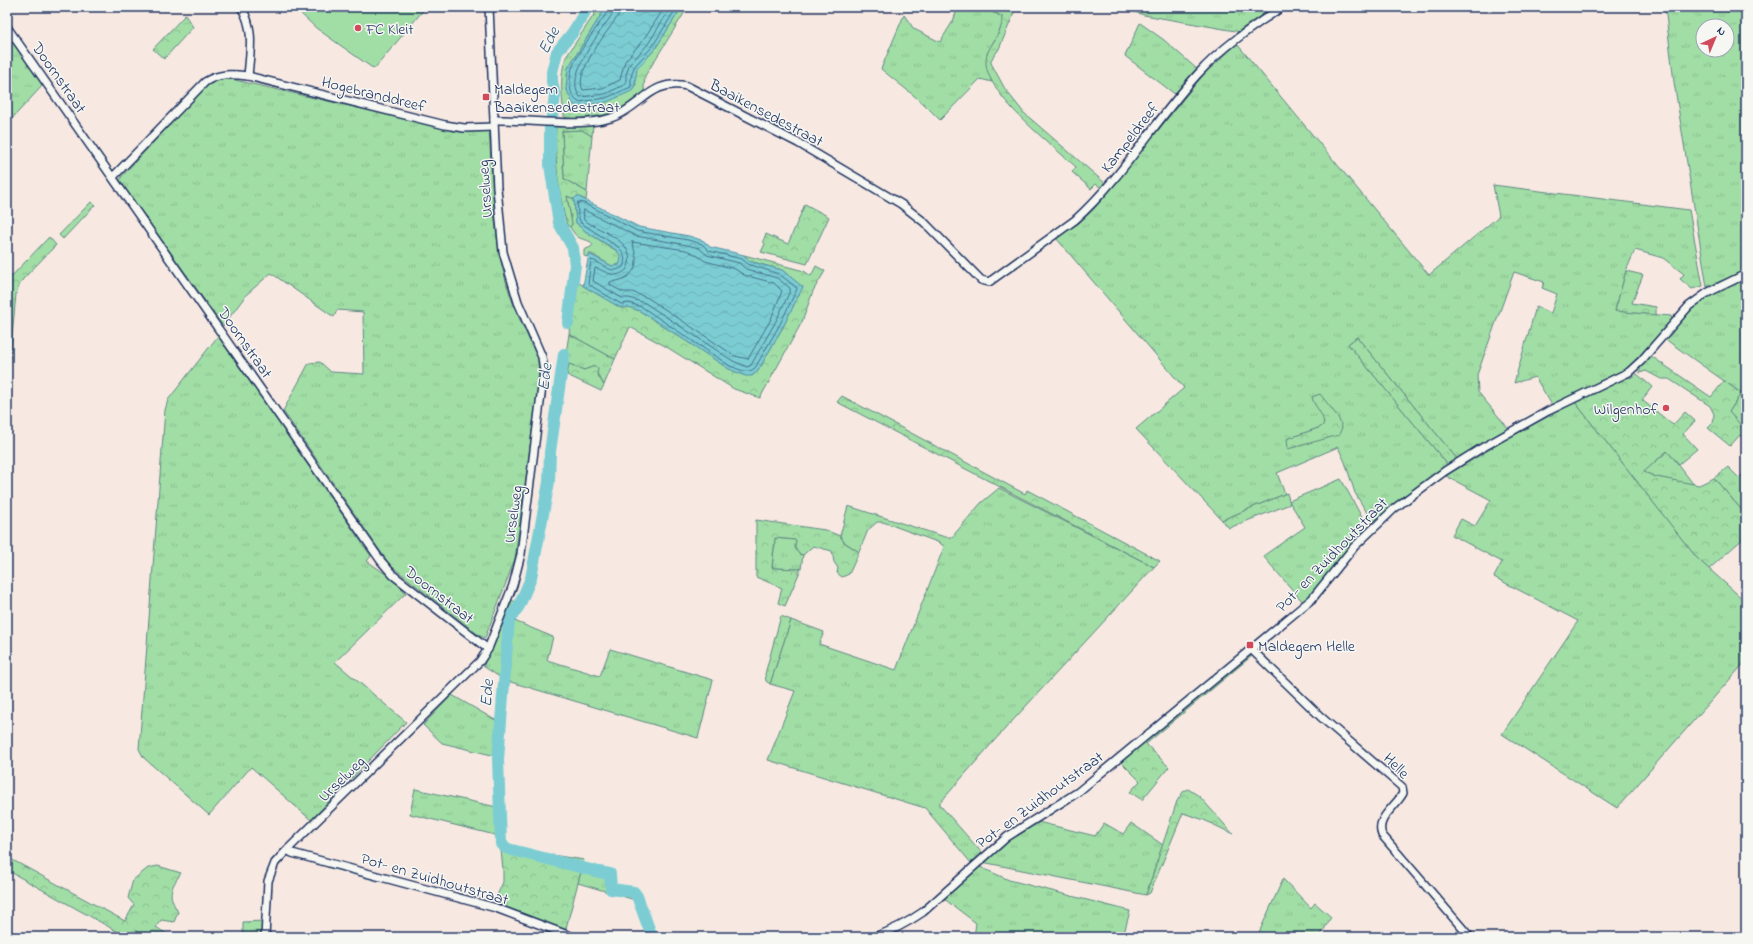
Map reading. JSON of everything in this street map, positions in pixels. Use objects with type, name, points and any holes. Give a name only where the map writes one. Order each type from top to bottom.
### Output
[{"type":"street","points":[[241,7],[247,18],[250,30],[248,76]]},
{"type":"street","name":"Urselweg","points":[[265,937],[268,882],[275,863],[480,661],[488,649],[513,585],[521,554],[544,370],[542,357],[518,302],[503,252],[497,188],[489,7]]},
{"type":"street","name":"Kampeldreef","points":[[994,280],[1075,220],[1087,209],[1111,182],[1196,76],[1226,48],[1282,7]]},
{"type":"street","name":"Doornstraat","points":[[7,27],[387,568],[393,575],[488,649]]},
{"type":"street","name":"Hogebranddreef","points":[[113,177],[205,82],[210,78],[223,74],[248,76],[445,125],[464,128],[494,124]]},
{"type":"street","name":"Baaikensedestraat","points":[[494,124],[583,122],[600,120],[616,116],[630,109],[656,89],[672,84],[687,86],[798,143],[884,194],[924,222],[981,280],[989,282],[994,280]]},
{"type":"street","name":"Pot- en Zuidhoutstraat","points":[[874,937],[891,932],[908,923],[923,912],[1007,837],[1078,792],[1312,599],[1354,547],[1395,508],[1445,471],[1480,449],[1548,411],[1629,372],[1641,361],[1689,306],[1707,293],[1746,274]]},
{"type":"street","name":"Helle","points":[[1251,649],[1321,716],[1402,787],[1403,793],[1400,799],[1381,821],[1380,829],[1382,835],[1470,937]]},
{"type":"street","name":"Pot- en Zuidhoutstraat","points":[[287,850],[292,853],[496,908],[573,937]]},
{"type":"green space","points":[[301,7],[426,7],[375,68],[371,67],[316,28],[298,11]]},
{"type":"green space","points":[[599,7],[606,7],[568,68],[636,85],[635,77],[637,69],[655,49],[682,7],[688,7],[645,76],[645,93],[627,106],[599,117],[578,119],[566,118],[564,116],[562,94],[562,71],[566,57]]},
{"type":"green space","points":[[958,7],[979,7],[1002,16],[1003,24],[987,54],[992,82],[980,79],[940,120],[923,103],[881,69],[904,15],[914,29],[940,42],[953,21]]},
{"type":"green space","points":[[979,7],[998,7],[1014,13],[999,49],[991,60],[991,63],[1005,89],[1024,113],[1106,184],[1103,189],[1096,184],[1091,189],[1072,172],[1076,167],[1023,120],[998,91],[990,77],[986,64],[986,58],[1000,30],[1002,16]]},
{"type":"green space","points":[[1118,7],[1278,7],[1241,32],[1144,15]]},
{"type":"green space","points":[[1665,7],[1746,7],[1746,270],[1707,287],[1674,82]]},
{"type":"green space","points":[[185,15],[193,27],[164,59],[153,49]]},
{"type":"green space","points":[[1140,23],[1164,40],[1198,70],[1176,95],[1125,56]]},
{"type":"green space","points":[[7,34],[43,85],[7,124]]},
{"type":"green space","points":[[1237,44],[1429,275],[1499,216],[1493,185],[1689,210],[1703,286],[1692,289],[1680,279],[1684,274],[1663,258],[1635,250],[1626,271],[1615,311],[1671,316],[1672,320],[1628,368],[1552,405],[1535,377],[1514,383],[1536,307],[1551,313],[1557,294],[1542,288],[1544,282],[1514,272],[1477,375],[1478,392],[1508,428],[1457,459],[1357,337],[1348,344],[1448,465],[1399,500],[1373,523],[1355,493],[1345,462],[1338,447],[1277,473],[1285,494],[1222,520],[1136,429],[1184,388],[1056,238],[1079,223],[1094,209],[1202,76]],"holes":[[[1314,403],[1342,427],[1287,439],[1321,427],[1324,424],[1323,414]]]},
{"type":"green space","points":[[226,78],[464,132],[489,131],[496,230],[503,269],[514,306],[538,358],[539,379],[515,559],[485,638],[480,636],[390,565],[283,411],[309,363],[320,362],[331,372],[364,374],[363,312],[337,310],[334,317],[271,273],[246,295],[223,326],[120,180],[122,176],[204,88],[214,80]]},
{"type":"green space","points":[[593,125],[592,136],[582,130],[562,131],[564,179],[587,192],[586,200],[577,196],[574,199],[567,196],[572,224],[570,227],[567,225],[559,190],[556,163],[556,127]]},
{"type":"green space","points":[[582,130],[592,136],[587,192],[564,179],[562,131]]},
{"type":"green space","points":[[567,196],[574,199],[576,223],[585,231],[620,253],[620,264],[612,266],[591,254],[587,257],[584,256],[584,250],[591,247],[593,244],[576,236],[570,227],[572,224]]},
{"type":"green space","points":[[91,202],[95,205],[63,239],[59,235]]},
{"type":"green space","points":[[805,204],[829,217],[807,264],[761,252],[765,244],[763,241],[766,234],[788,244]]},
{"type":"green space","points":[[49,237],[56,245],[23,279],[16,294],[7,381],[8,280]]},
{"type":"green space","points":[[744,255],[804,271],[811,276],[816,266],[825,271],[813,291],[802,322],[760,398],[734,389],[665,346],[630,327],[615,359],[569,334],[574,280],[621,308],[628,307],[640,311],[729,369],[758,371],[784,325],[802,287],[782,270],[749,261]]},
{"type":"green space","points":[[1626,271],[1643,275],[1632,303],[1656,307],[1656,315],[1615,311]]},
{"type":"green space","points":[[1746,277],[1746,431],[1729,412],[1741,393],[1665,339],[1695,305],[1722,288]]},
{"type":"green space","points":[[569,334],[615,359],[604,385],[595,366],[584,370],[569,364],[567,375],[563,373]]},
{"type":"green space","points":[[218,336],[371,556],[367,561],[390,577],[406,593],[335,662],[406,722],[311,820],[251,767],[209,815],[144,758],[139,749],[165,410],[168,400]]},
{"type":"green space","points":[[1357,337],[1457,459],[1448,465],[1348,344]]},
{"type":"green space","points":[[1651,356],[1711,397],[1724,381],[1741,393],[1729,412],[1746,431],[1746,442],[1740,435],[1730,446],[1708,428],[1713,423],[1714,414],[1710,406],[1669,379],[1661,379],[1646,371],[1640,373],[1640,367]]},
{"type":"green space","points":[[569,364],[584,370],[595,366],[598,369],[597,374],[604,385],[601,391],[567,375]]},
{"type":"green space","points":[[1637,374],[1652,387],[1642,400],[1673,425],[1685,412],[1695,421],[1683,434],[1697,449],[1679,464],[1667,451],[1644,472],[1656,477],[1699,485],[1714,478],[1746,515],[1746,536],[1709,569],[1697,558],[1575,402],[1627,376],[1630,378]]},
{"type":"green space","points":[[7,381],[11,388],[7,439]]},
{"type":"green space","points":[[1320,394],[1338,417],[1342,427],[1339,435],[1288,449],[1287,439],[1321,427],[1324,424],[1322,416],[1312,397]]},
{"type":"green space","points":[[842,396],[1025,494],[1027,490],[1160,561],[1154,567],[837,402]]},
{"type":"green space","points":[[1575,402],[1697,558],[1746,602],[1746,661],[1617,808],[1502,734],[1578,621],[1494,577],[1502,562],[1452,535],[1461,519],[1475,526],[1491,500],[1446,476],[1505,440]]},
{"type":"green space","points":[[1668,451],[1694,485],[1656,477],[1643,472]]},
{"type":"green space","points":[[1728,467],[1739,478],[1746,471],[1746,515],[1714,478]]},
{"type":"green space","points":[[1341,479],[1365,523],[1365,530],[1314,592],[1303,602],[1263,556],[1305,527],[1289,501]]},
{"type":"green space","points":[[999,488],[1154,567],[993,742],[939,804],[982,853],[971,863],[925,808],[768,760],[795,691],[770,684],[791,620],[824,632],[819,644],[896,670],[944,547],[940,543],[883,522],[877,522],[868,530],[859,552],[844,542],[840,536],[848,506],[945,537],[952,537],[981,503]]},
{"type":"green space","points":[[1287,493],[1290,504],[1229,528],[1222,520]]},
{"type":"green space","points":[[756,520],[825,530],[840,536],[844,542],[859,552],[849,574],[842,577],[837,573],[838,568],[834,562],[832,551],[813,546],[803,555],[799,554],[795,548],[796,540],[775,538],[772,568],[801,569],[785,606],[778,603],[782,588],[756,577]]},
{"type":"green space","points":[[775,538],[796,540],[799,554],[803,555],[801,569],[772,568]]},
{"type":"green space","points":[[512,600],[522,606],[512,620],[553,637],[547,660],[600,676],[610,649],[713,680],[698,738],[504,680],[483,666],[495,643]]},
{"type":"green space","points":[[781,616],[791,620],[770,684],[766,681],[765,674]]},
{"type":"green space","points":[[1246,648],[1253,655],[1146,744],[1169,767],[1142,800],[1130,792],[1140,781],[1121,762],[1138,747],[1134,742]]},
{"type":"green space","points":[[452,695],[502,724],[500,757],[442,743],[423,725]]},
{"type":"green space","points":[[415,789],[497,807],[499,836],[410,814]]},
{"type":"green space","points":[[1188,789],[1199,796],[1233,834],[1204,820],[1183,813],[1150,893],[1146,895],[1177,801],[1183,792]]},
{"type":"green space","points":[[495,790],[502,791],[505,848],[546,858],[546,854],[584,860],[565,932],[493,905],[503,882]]},
{"type":"green space","points":[[1038,822],[1095,836],[1104,823],[1123,834],[1131,823],[1163,845],[1146,895],[982,862],[1006,842]]},
{"type":"green space","points":[[7,857],[125,921],[134,905],[128,898],[133,880],[148,868],[158,866],[181,873],[171,892],[171,897],[178,912],[174,922],[161,920],[156,927],[171,937],[127,937],[7,870]]},
{"type":"green space","points":[[978,866],[1009,880],[1130,911],[1123,937],[974,937],[976,923],[943,898]]},
{"type":"green space","points":[[582,867],[612,874],[614,887],[638,892],[654,937],[648,937],[635,900],[578,883]]},
{"type":"green space","points":[[1283,879],[1311,908],[1315,903],[1331,917],[1320,937],[1257,937]]},
{"type":"green space","points":[[264,921],[263,937],[243,937],[243,922]]},
{"type":"water","points":[[606,7],[682,7],[655,49],[637,69],[634,90],[607,102],[578,107],[573,104],[566,88],[568,68]]},
{"type":"water","points":[[577,196],[639,227],[689,236],[704,241],[710,247],[744,255],[749,261],[782,270],[803,287],[758,371],[752,376],[745,376],[729,369],[640,311],[628,307],[621,308],[583,286],[589,254],[612,266],[619,265],[621,258],[616,250],[585,231],[576,223],[574,199]]},
{"type":"waterway","name":"Ede","points":[[552,117],[555,96],[552,72],[557,52],[573,32],[588,7]]},
{"type":"waterway","name":"Ede","points":[[550,124],[550,165],[559,223],[573,248],[575,265],[568,323]]},
{"type":"waterway","name":"Ede","points":[[564,354],[550,452],[549,482],[531,578],[519,606],[509,620],[498,759],[501,844],[508,849],[610,874],[611,889],[634,892],[637,896],[652,937]]},
{"type":"waterway","points":[[328,867],[380,881]]},
{"type":"place","name":"FC Kleit","points":[[358,28]]},
{"type":"place","name":"Maldegem Baaikensedestraat","points":[[486,97]]},
{"type":"place","name":"Wilgenhof","points":[[1666,408]]},
{"type":"place","name":"Maldegem Helle","points":[[1250,645]]}]
